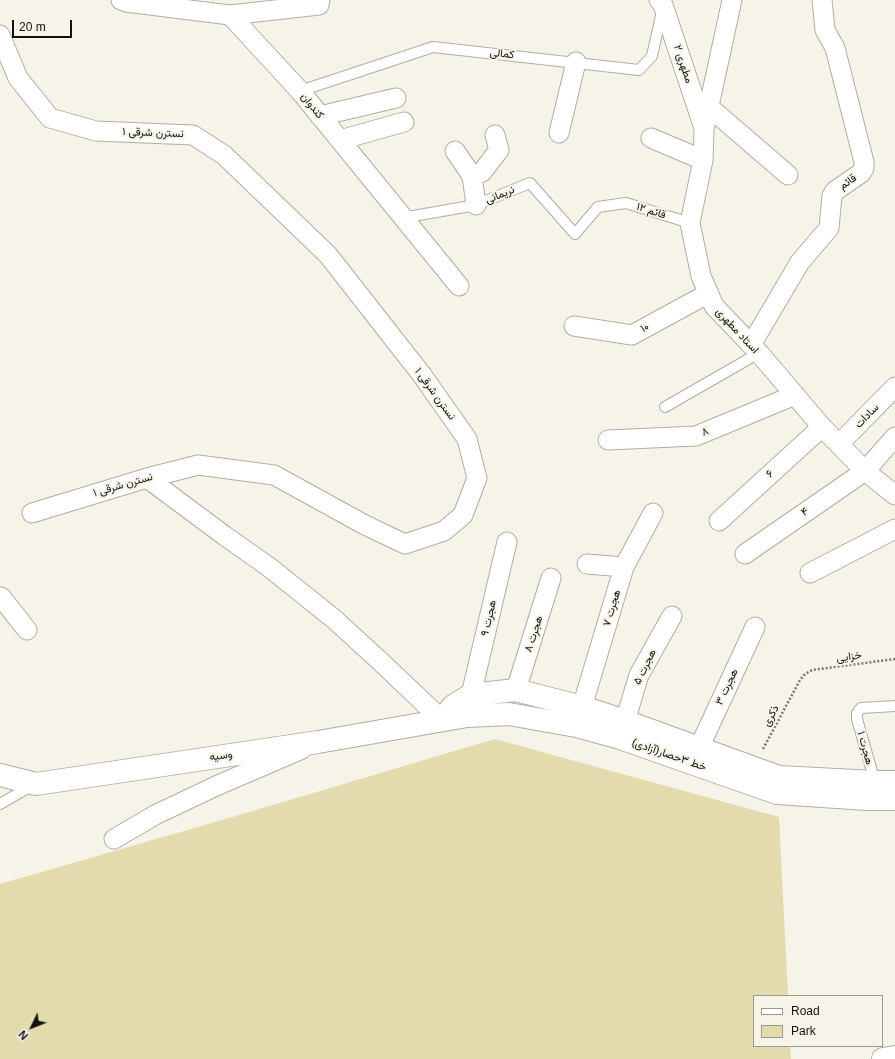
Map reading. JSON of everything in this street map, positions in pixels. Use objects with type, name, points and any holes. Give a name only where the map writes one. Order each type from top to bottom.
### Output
[{"type":"street","points":[[121,0],[126,2],[241,9],[319,5],[320,0]]},
{"type":"street","name":"استاد مطهری","points":[[732,0],[704,130],[703,160],[690,223],[701,276],[714,306],[755,349],[838,444],[865,471],[895,495]]},
{"type":"street","name":"قائم","points":[[755,349],[800,262],[829,228],[832,196],[835,191],[861,173],[864,168],[864,162],[835,48],[825,30],[822,0]]},
{"type":"street","name":"مطهری ۲","points":[[661,2],[704,130]]},
{"type":"street","name":"کندوان","points":[[241,9],[300,91],[402,218],[459,286]]},
{"type":"street","name":"نسترن شرقی ۱","points":[[0,35],[18,78],[50,118],[96,131],[193,135],[224,155],[328,255],[422,375],[468,439],[477,478],[463,515],[444,531],[405,544],[274,475],[198,465],[147,478],[32,513]]},
{"type":"street","points":[[559,133],[576,62]]},
{"type":"street","points":[[320,116],[396,98]]},
{"type":"street","points":[[709,107],[788,175]]},
{"type":"street","points":[[340,140],[404,122]]},
{"type":"street","points":[[472,176],[482,172],[499,150],[495,135]]},
{"type":"street","points":[[651,138],[703,160]]},
{"type":"street","points":[[455,151],[472,176],[476,205]]},
{"type":"street","name":"۱۰","points":[[574,326],[632,335],[709,293]]},
{"type":"street","name":"سادات","points":[[838,444],[895,387]]},
{"type":"street","name":"۸","points":[[608,440],[696,436],[795,396]]},
{"type":"street","name":"۶","points":[[719,521],[822,427]]},
{"type":"street","points":[[865,471],[895,437]]},
{"type":"street","name":"۴","points":[[745,554],[865,471]]},
{"type":"street","points":[[147,478],[269,567],[334,619],[442,720],[453,706],[471,694],[516,690],[582,707],[625,721],[779,777],[885,782]]},
{"type":"street","name":"هجرت ۷","points":[[582,707],[624,567],[653,513]]},
{"type":"street","points":[[810,573],[895,530]]},
{"type":"street","name":"هجرت ۹","points":[[471,694],[507,542]]},
{"type":"street","points":[[587,564],[624,567]]},
{"type":"street","name":"هجرت ۸","points":[[516,690],[551,578]]},
{"type":"street","points":[[0,598],[1,597],[27,630]]},
{"type":"street","name":"هجرت ۵","points":[[625,721],[639,676],[672,616]]},
{"type":"street","name":"هجرت ۳","points":[[699,748],[755,627]]},
{"type":"street","name":"خط ۳حصار(آزادی)","points":[[442,720],[467,716],[509,714],[576,726],[620,738],[777,793],[867,799],[895,799]]},
{"type":"street","name":"وسیه","points":[[0,775],[36,784],[318,742],[442,720]]},
{"type":"street","points":[[114,839],[155,815],[216,786],[318,742]]},
{"type":"street","points":[[883,1059],[895,1057]]},
{"type":"lane","name":"کمالی","points":[[300,91],[433,47],[640,70],[652,56],[661,2]]},
{"type":"lane","name":"نریمانی","points":[[402,218],[476,205],[530,183],[575,234]]},
{"type":"lane","name":"قائم ۱۲","points":[[575,234],[598,208],[626,203],[690,223]]},
{"type":"lane","points":[[665,407],[755,349]]},
{"type":"lane","name":"هجرت ۱","points":[[885,782],[857,719],[857,713],[861,708],[895,706]]},
{"type":"lane","points":[[0,804],[36,784]]},
{"type":"path","name":"خزایی","points":[[805,674],[812,670],[895,659]]},
{"type":"path","name":"ذکری","points":[[753,767],[800,680],[805,674]]},
{"type":"green space","points":[[495,739],[779,817],[788,995],[753,995],[753,1047],[790,1047],[791,1059],[0,1059],[0,884]]}]
